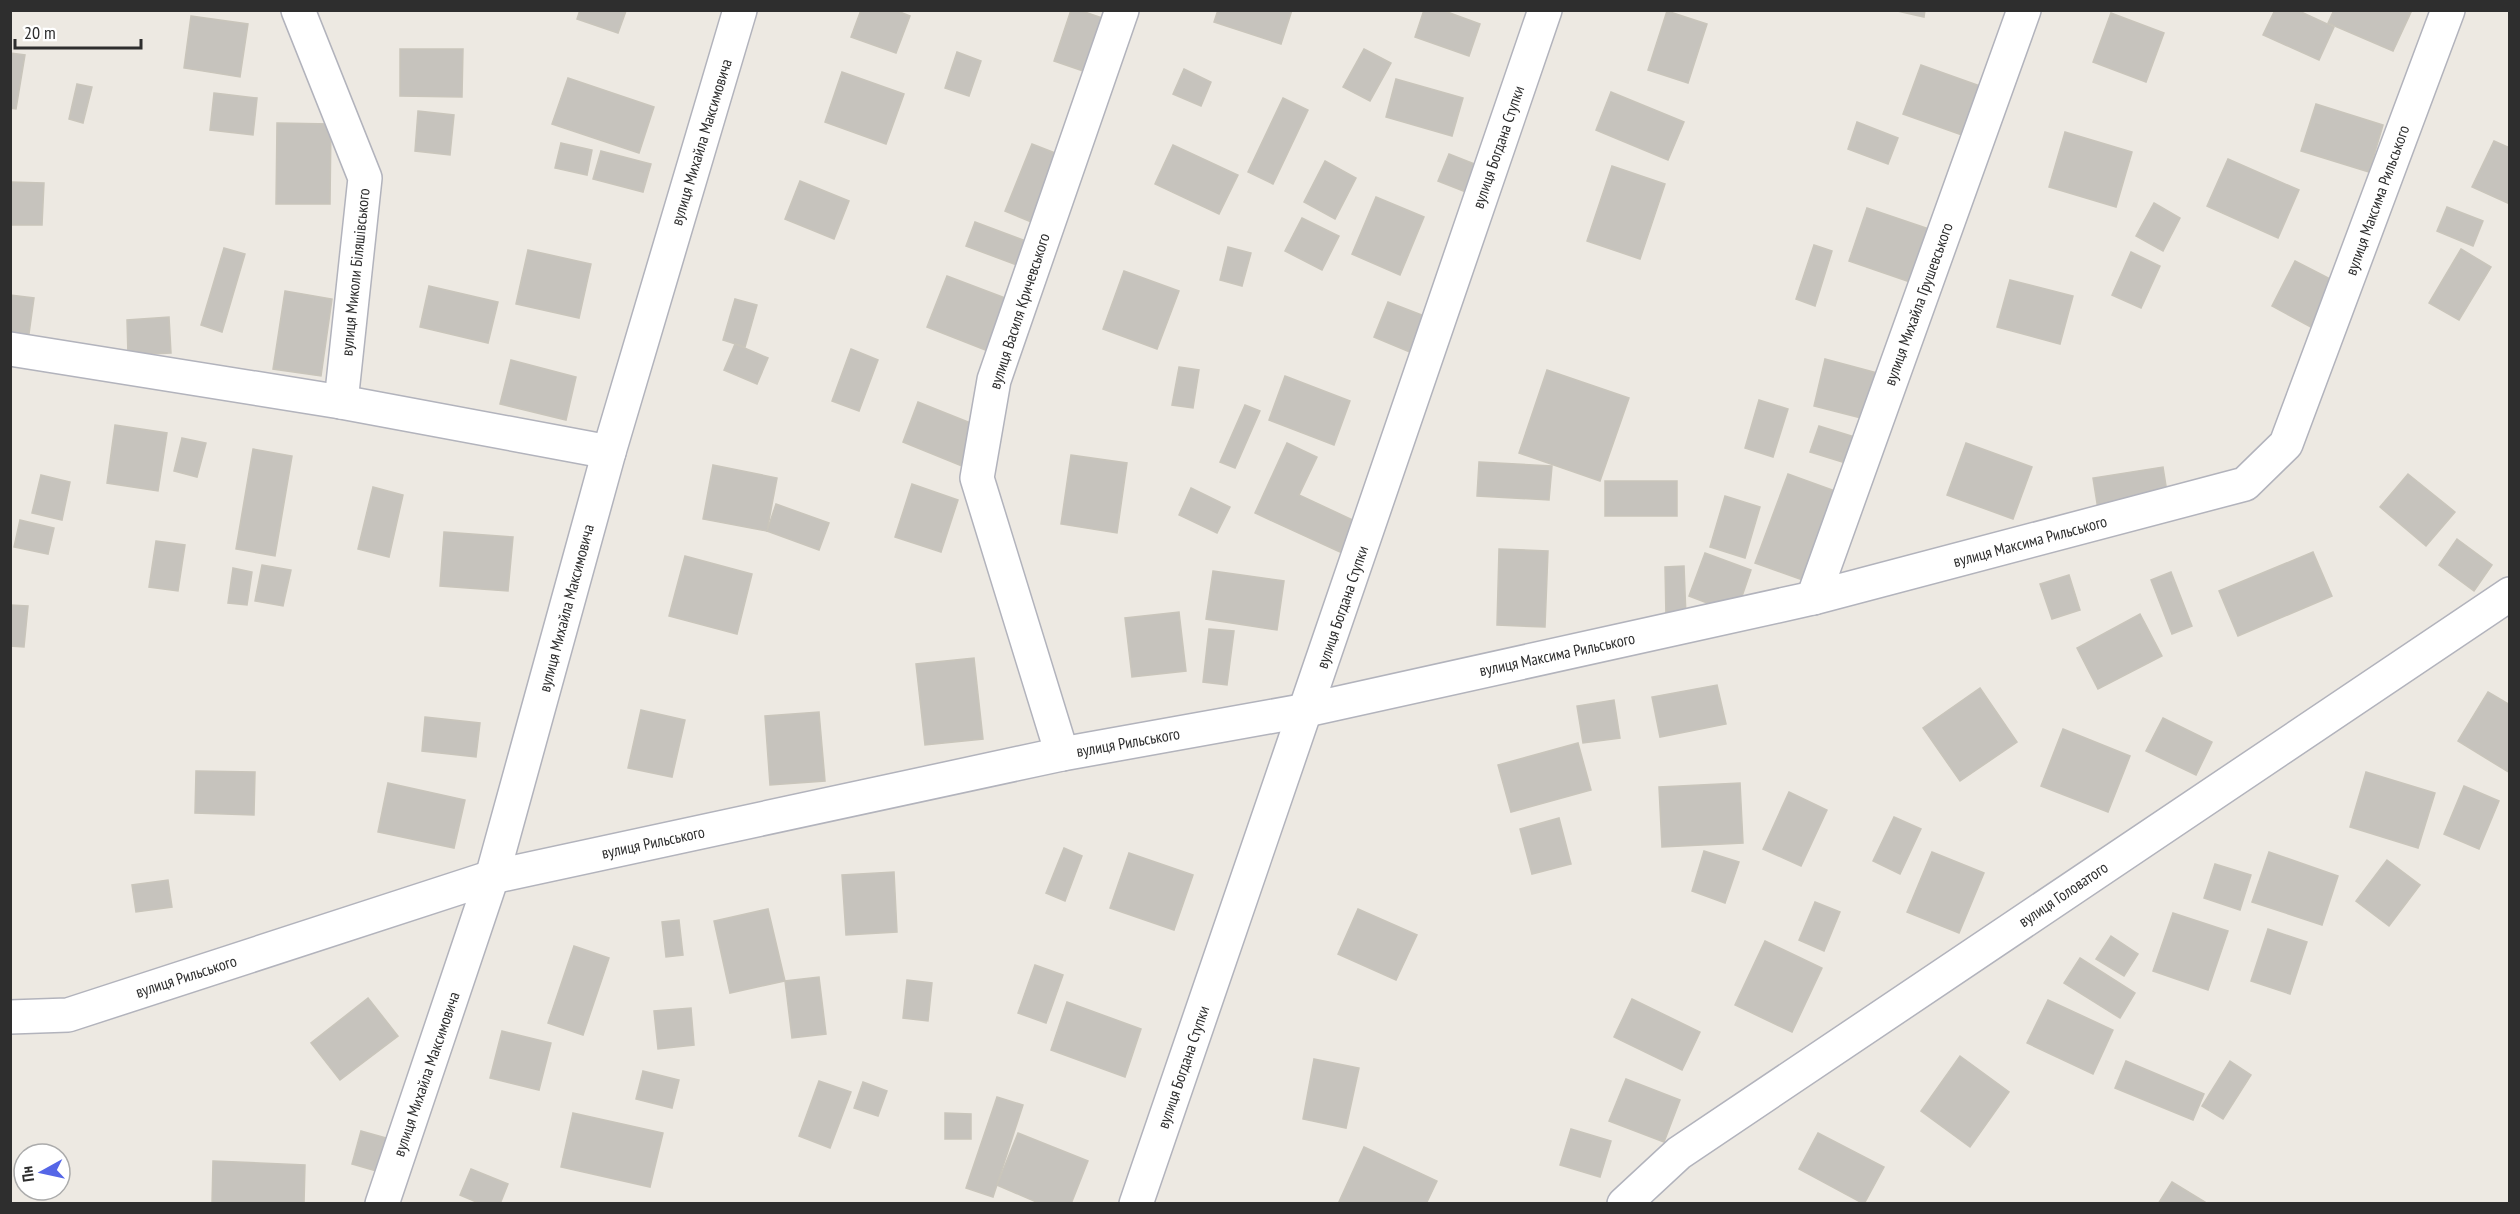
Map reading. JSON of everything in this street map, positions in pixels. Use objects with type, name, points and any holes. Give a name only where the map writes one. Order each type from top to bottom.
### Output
[{"type":"street","name":"вулиця Миколи Біляшівського","points":[[298,10],[365,178],[341,402]]},
{"type":"street","name":"вулиця Михайла Максимовича","points":[[382,1203],[492,877],[609,452],[740,10]]},
{"type":"street","name":"вулиця Василя Кричевського","points":[[1062,754],[978,478],[994,380],[1122,10]]},
{"type":"street","name":"вулиця Богдана Ступки","points":[[1136,1203],[1307,710],[1545,10]]},
{"type":"street","name":"вулиця Михайла Грушевського","points":[[1813,598],[2024,10]]},
{"type":"street","name":"вулиця Максима Рильського","points":[[1307,710],[1813,598],[2245,484],[2286,444],[2448,10]]},
{"type":"street","points":[[10,349],[341,402],[609,452]]},
{"type":"street","name":"вулиця Головатого","points":[[1624,1203],[1679,1153],[2510,594]]},
{"type":"street","name":"вулиця Рильського","points":[[10,1017],[68,1015],[492,877],[1062,754],[1307,710]]},
{"type":"building","points":[[580,10],[626,11],[618,33],[577,19]]},
{"type":"building","points":[[861,10],[895,10],[910,16],[896,53],[851,37]]},
{"type":"building","points":[[1071,10],[1079,10],[1108,20],[1089,73],[1054,61]]},
{"type":"building","points":[[1218,10],[1292,10],[1281,44],[1214,22]]},
{"type":"building","points":[[1424,10],[1442,10],[1480,24],[1469,56],[1415,37]]},
{"type":"building","points":[[1893,10],[1925,10],[1924,17]]},
{"type":"building","points":[[2275,10],[2297,10],[2334,27],[2319,60],[2263,35]]},
{"type":"building","points":[[2334,10],[2412,10],[2393,51],[2328,23]]},
{"type":"building","points":[[1667,11],[1707,24],[1688,83],[1648,70]]},
{"type":"building","points":[[2111,13],[2164,33],[2146,82],[2093,62]]},
{"type":"building","points":[[191,16],[248,24],[240,77],[184,68]]},
{"type":"building","points":[[400,49],[463,49],[462,97],[400,96]]},
{"type":"building","points":[[1364,49],[1391,63],[1370,101],[1343,87]]},
{"type":"building","points":[[957,52],[981,61],[969,96],[945,88]]},
{"type":"building","points":[[10,53],[25,55],[16,109],[10,108]]},
{"type":"building","points":[[1921,65],[1980,86],[1962,135],[1903,114]]},
{"type":"building","points":[[1184,69],[1211,82],[1201,106],[1173,94]]},
{"type":"building","points":[[842,72],[904,94],[886,144],[825,122]]},
{"type":"building","points":[[568,78],[654,107],[639,153],[552,124]]},
{"type":"building","points":[[1396,79],[1463,98],[1452,136],[1386,117]]},
{"type":"building","points":[[77,84],[92,87],[83,123],[69,119]]},
{"type":"building","points":[[1611,92],[1684,122],[1668,160],[1596,130]]},
{"type":"building","points":[[214,93],[257,98],[253,135],[210,130]]},
{"type":"building","points":[[1283,98],[1308,110],[1273,184],[1248,172]]},
{"type":"building","points":[[2316,104],[2383,125],[2369,172],[2301,151]]},
{"type":"building","points":[[418,111],[454,115],[450,155],[415,151]]},
{"type":"building","points":[[1857,122],[1898,138],[1888,164],[1848,149]]},
{"type":"building","points":[[277,123],[331,124],[330,204],[276,204]]},
{"type":"building","points":[[2065,132],[2132,152],[2116,207],[2049,187]]},
{"type":"building","points":[[2494,141],[2510,148],[2510,204],[2472,187]]},
{"type":"building","points":[[561,143],[592,150],[587,175],[555,168]]},
{"type":"building","points":[[1032,144],[1068,158],[1041,226],[1005,211]]},
{"type":"building","points":[[1173,145],[1238,175],[1219,214],[1155,184]]},
{"type":"building","points":[[601,151],[651,164],[643,192],[593,179]]},
{"type":"building","points":[[1449,154],[1482,167],[1471,194],[1438,181]]},
{"type":"building","points":[[2228,159],[2299,190],[2278,238],[2207,206]]},
{"type":"building","points":[[1325,161],[1356,178],[1335,219],[1304,202]]},
{"type":"building","points":[[1612,166],[1665,184],[1640,259],[1587,241]]},
{"type":"building","points":[[800,181],[849,201],[834,239],[785,219]]},
{"type":"building","points":[[10,182],[44,183],[42,225],[10,225]]},
{"type":"building","points":[[1376,197],[1424,217],[1400,275],[1352,254]]},
{"type":"building","points":[[2154,203],[2180,218],[2163,251],[2136,236]]},
{"type":"building","points":[[2447,207],[2483,221],[2473,246],[2437,231]]},
{"type":"building","points":[[1867,208],[1932,230],[1913,283],[1849,261]]},
{"type":"building","points":[[1302,218],[1339,236],[1322,270],[1285,251]]},
{"type":"building","points":[[975,222],[1031,243],[1022,267],[966,246]]},
{"type":"building","points":[[1814,245],[1832,251],[1815,306],[1796,299]]},
{"type":"building","points":[[1228,247],[1251,253],[1242,286],[1220,280]]},
{"type":"building","points":[[224,248],[245,254],[222,332],[201,325]]},
{"type":"building","points":[[2461,249],[2491,267],[2459,320],[2429,303]]},
{"type":"building","points":[[528,250],[591,264],[579,318],[516,304]]},
{"type":"building","points":[[2131,252],[2160,266],[2141,308],[2112,295]]},
{"type":"building","points":[[2295,261],[2344,286],[2320,332],[2272,306]]},
{"type":"building","points":[[1124,271],[1179,291],[1157,349],[1103,329]]},
{"type":"building","points":[[947,276],[1013,301],[993,353],[927,327]]},
{"type":"building","points":[[2010,280],[2073,296],[2060,344],[1997,327]]},
{"type":"building","points":[[429,286],[498,302],[488,343],[420,327]]},
{"type":"building","points":[[285,291],[332,299],[321,376],[273,369]]},
{"type":"building","points":[[10,295],[34,298],[28,341],[10,338]]},
{"type":"building","points":[[735,299],[757,305],[745,347],[723,340]]},
{"type":"building","points":[[1388,302],[1432,319],[1417,355],[1374,337]]},
{"type":"building","points":[[169,317],[171,353],[128,355],[127,320]]},
{"type":"building","points":[[735,344],[768,358],[757,384],[724,370]]},
{"type":"building","points":[[851,349],[878,360],[859,411],[832,401]]},
{"type":"building","points":[[1825,359],[1885,375],[1873,421],[1814,406]]},
{"type":"building","points":[[511,360],[576,377],[566,420],[500,404]]},
{"type":"building","points":[[1179,367],[1199,370],[1193,408],[1172,405]]},
{"type":"building","points":[[1547,370],[1629,398],[1600,481],[1519,453]]},
{"type":"building","points":[[1285,376],[1350,401],[1334,445],[1269,420]]},
{"type":"building","points":[[1759,400],[1788,409],[1773,457],[1745,448]]},
{"type":"building","points":[[918,402],[978,426],[962,466],[903,442]]},
{"type":"building","points":[[1245,405],[1260,411],[1235,468],[1220,462]]},
{"type":"building","points":[[115,425],[167,433],[158,491],[107,483]]},
{"type":"building","points":[[1819,426],[1858,438],[1849,464],[1810,452]]},
{"type":"building","points":[[182,438],[206,443],[197,477],[174,471]]},
{"type":"building","points":[[1287,443],[1317,457],[1299,495],[1355,521],[1340,552],[1255,513]]},
{"type":"building","points":[[1966,443],[2032,467],[2013,519],[1947,495]]},
{"type":"building","points":[[253,449],[292,456],[275,556],[236,549]]},
{"type":"building","points":[[1071,455],[1127,463],[1117,533],[1061,524]]},
{"type":"building","points":[[1479,462],[1552,466],[1549,500],[1477,496]]},
{"type":"building","points":[[713,465],[777,478],[767,531],[703,519]]},
{"type":"building","points":[[2163,467],[2170,511],[2100,522],[2093,478]]},
{"type":"building","points":[[1788,474],[1846,495],[1814,584],[1755,563]]},
{"type":"building","points":[[2408,474],[2455,512],[2426,546],[2380,507]]},
{"type":"building","points":[[41,475],[70,482],[62,520],[32,513]]},
{"type":"building","points":[[1605,481],[1677,481],[1677,516],[1605,516]]},
{"type":"building","points":[[912,484],[958,500],[941,552],[895,537]]},
{"type":"building","points":[[373,487],[403,495],[389,557],[358,549]]},
{"type":"building","points":[[1191,488],[1230,507],[1217,533],[1179,515]]},
{"type":"building","points":[[1725,496],[1760,507],[1745,558],[1710,547]]},
{"type":"building","points":[[776,504],[829,523],[819,550],[767,531]]},
{"type":"building","points":[[20,520],[54,528],[48,554],[14,547]]},
{"type":"building","points":[[444,532],[513,537],[508,591],[440,586]]},
{"type":"building","points":[[2457,539],[2492,565],[2474,591],[2439,565]]},
{"type":"building","points":[[156,541],[185,545],[178,591],[149,587]]},
{"type":"building","points":[[1499,549],[1548,551],[1545,627],[1497,625]]},
{"type":"building","points":[[2313,552],[2332,596],[2238,636],[2219,591]]},
{"type":"building","points":[[1705,553],[1751,570],[1736,614],[1689,596]]},
{"type":"building","points":[[685,556],[752,574],[737,634],[669,616]]},
{"type":"building","points":[[262,565],[291,570],[283,606],[255,601]]},
{"type":"building","points":[[1684,566],[1686,617],[1666,617],[1665,567]]},
{"type":"building","points":[[233,568],[252,572],[247,605],[228,603]]},
{"type":"building","points":[[1213,571],[1284,581],[1277,630],[1206,619]]},
{"type":"building","points":[[2171,572],[2192,626],[2172,634],[2151,580]]},
{"type":"building","points":[[2069,575],[2080,610],[2052,619],[2040,584]]},
{"type":"building","points":[[10,605],[28,606],[24,647],[10,646]]},
{"type":"building","points":[[1179,612],[1186,671],[1132,677],[1125,618]]},
{"type":"building","points":[[2140,614],[2162,656],[2098,689],[2077,648]]},
{"type":"building","points":[[1209,629],[1234,631],[1227,685],[1203,682]]},
{"type":"building","points":[[974,658],[983,739],[925,745],[916,664]]},
{"type":"building","points":[[1717,685],[1726,724],[1660,737],[1652,697]]},
{"type":"building","points":[[1980,688],[2017,742],[1960,781],[1923,728]]},
{"type":"building","points":[[2488,692],[2510,705],[2510,773],[2458,741]]},
{"type":"building","points":[[1614,700],[1620,738],[1583,743],[1577,706]]},
{"type":"building","points":[[641,710],[685,720],[672,777],[628,768]]},
{"type":"building","points":[[819,712],[825,781],[770,785],[765,716]]},
{"type":"building","points":[[425,717],[480,723],[476,757],[422,751]]},
{"type":"building","points":[[2163,718],[2212,742],[2196,775],[2146,751]]},
{"type":"building","points":[[2063,729],[2130,756],[2108,812],[2041,786]]},
{"type":"building","points":[[1578,743],[1591,790],[1511,812],[1498,765]]},
{"type":"building","points":[[196,771],[255,772],[254,815],[195,813]]},
{"type":"building","points":[[2366,772],[2435,793],[2418,848],[2350,827]]},
{"type":"building","points":[[388,783],[465,800],[454,848],[378,832]]},
{"type":"building","points":[[1740,783],[1743,843],[1662,847],[1659,787]]},
{"type":"building","points":[[2464,786],[2499,801],[2479,849],[2444,834]]},
{"type":"building","points":[[1789,792],[1827,810],[1801,866],[1763,849]]},
{"type":"building","points":[[1894,817],[1921,829],[1900,874],[1873,861]]},
{"type":"building","points":[[1559,818],[1571,864],[1532,874],[1520,829]]},
{"type":"building","points":[[1064,848],[1082,856],[1065,901],[1046,893]]},
{"type":"building","points":[[1704,851],[1739,862],[1725,903],[1692,891]]},
{"type":"building","points":[[1932,852],[1984,873],[1959,933],[1907,912]]},
{"type":"building","points":[[2269,852],[2338,876],[2322,925],[2252,902]]},
{"type":"building","points":[[1129,853],[1193,875],[1174,930],[1110,908]]},
{"type":"building","points":[[2387,860],[2420,885],[2389,926],[2356,901]]},
{"type":"building","points":[[2215,864],[2251,875],[2240,910],[2204,898]]},
{"type":"building","points":[[894,872],[897,932],[846,935],[842,875]]},
{"type":"building","points":[[168,880],[172,907],[136,912],[132,885]]},
{"type":"building","points":[[1815,902],[1840,912],[1824,951],[1799,940]]},
{"type":"building","points":[[768,909],[785,981],[730,993],[714,921]]},
{"type":"building","points":[[1358,909],[1417,935],[1396,980],[1338,954]]},
{"type":"building","points":[[2173,913],[2228,931],[2208,990],[2153,971]]},
{"type":"building","points":[[679,920],[683,955],[666,957],[662,922]]},
{"type":"building","points":[[2268,929],[2307,942],[2290,994],[2251,981]]},
{"type":"building","points":[[2111,936],[2138,954],[2124,976],[2096,959]]},
{"type":"building","points":[[1765,941],[1822,968],[1792,1032],[1735,1005]]},
{"type":"building","points":[[574,946],[609,958],[583,1035],[548,1023]]},
{"type":"building","points":[[2080,958],[2135,993],[2120,1018],[2064,983]]},
{"type":"building","points":[[1035,965],[1063,975],[1046,1023],[1018,1013]]},
{"type":"building","points":[[819,977],[826,1034],[792,1038],[785,981]]},
{"type":"building","points":[[907,980],[932,983],[928,1021],[903,1018]]},
{"type":"building","points":[[368,998],[398,1036],[340,1080],[311,1043]]},
{"type":"building","points":[[1632,999],[1700,1032],[1682,1070],[1614,1037]]},
{"type":"building","points":[[2048,1000],[2113,1030],[2093,1074],[2027,1043]]},
{"type":"building","points":[[1067,1002],[1141,1029],[1125,1077],[1051,1050]]},
{"type":"building","points":[[691,1008],[694,1045],[658,1049],[654,1011]]},
{"type":"building","points":[[502,1031],[551,1043],[539,1090],[490,1078]]},
{"type":"building","points":[[1960,1056],[2009,1092],[1970,1147],[1921,1111]]},
{"type":"building","points":[[1314,1059],[1359,1068],[1346,1128],[1303,1119]]},
{"type":"building","points":[[2126,1061],[2204,1094],[2193,1120],[2115,1088]]},
{"type":"building","points":[[2230,1061],[2251,1075],[2223,1119],[2202,1106]]},
{"type":"building","points":[[643,1071],[679,1080],[672,1108],[636,1099]]},
{"type":"building","points":[[1626,1079],[1680,1100],[1664,1142],[1609,1121]]},
{"type":"building","points":[[819,1081],[851,1092],[830,1148],[799,1136]]},
{"type":"building","points":[[863,1082],[887,1091],[878,1116],[854,1108]]},
{"type":"building","points":[[997,1097],[1023,1105],[993,1197],[966,1188]]},
{"type":"building","points":[[573,1113],[663,1133],[650,1187],[561,1167]]},
{"type":"building","points":[[945,1113],[971,1114],[971,1139],[945,1139]]},
{"type":"building","points":[[1571,1129],[1611,1141],[1600,1177],[1560,1165]]},
{"type":"building","points":[[361,1131],[397,1141],[387,1174],[352,1164]]},
{"type":"building","points":[[1018,1133],[1088,1161],[1071,1204],[1041,1204],[997,1185]]},
{"type":"building","points":[[1818,1133],[1884,1167],[1864,1204],[1799,1169]]},
{"type":"building","points":[[1364,1147],[1437,1181],[1426,1204],[1338,1204]]},
{"type":"building","points":[[213,1161],[305,1165],[304,1204],[212,1204]]},
{"type":"building","points":[[471,1169],[508,1184],[500,1204],[481,1204],[460,1195]]},
{"type":"building","points":[[2172,1182],[2205,1202],[2204,1204],[2158,1204]]}]
